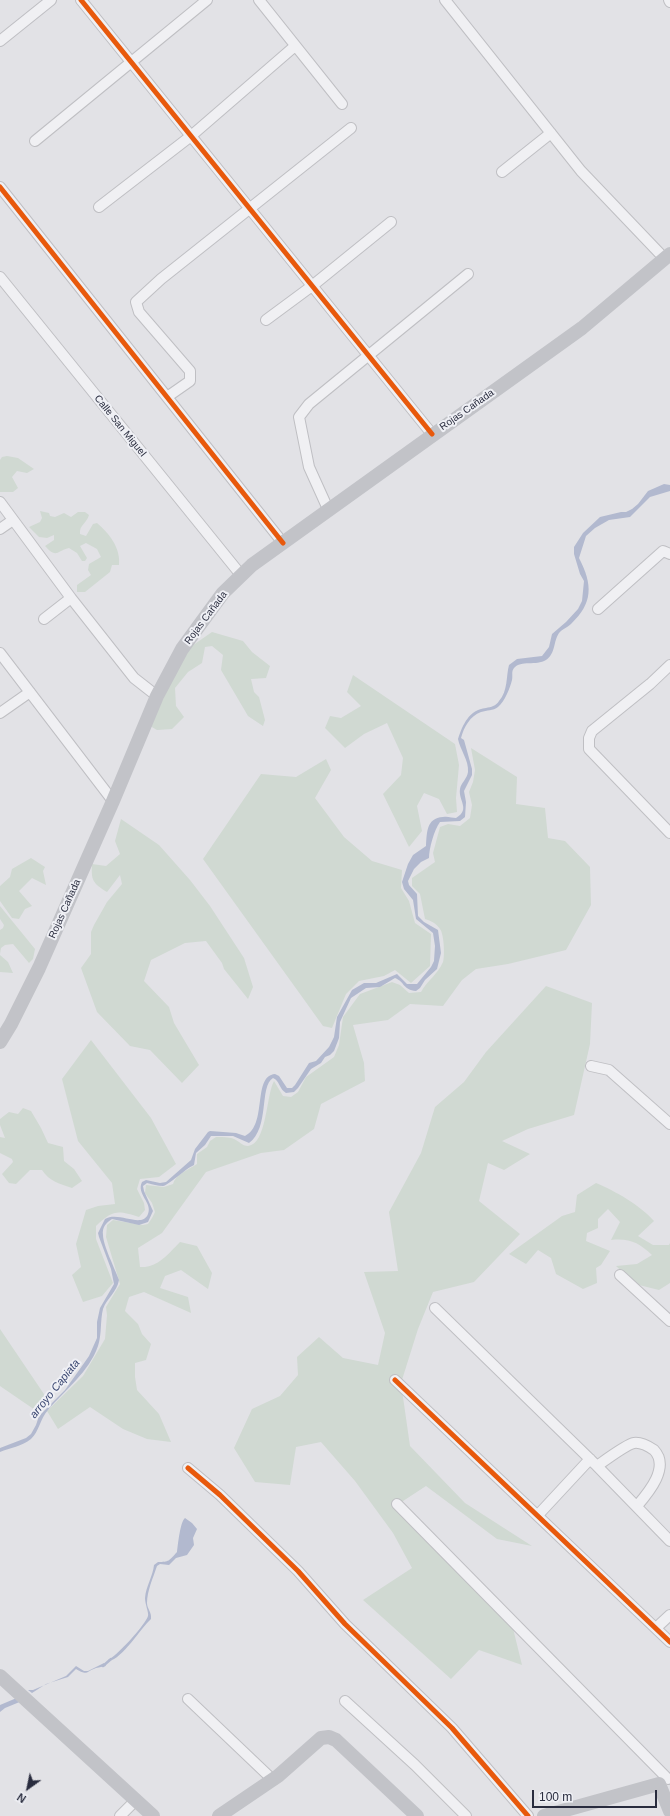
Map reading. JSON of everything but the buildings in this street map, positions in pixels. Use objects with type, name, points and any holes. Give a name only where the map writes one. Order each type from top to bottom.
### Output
[{"type":"main road","name":"Rojas Cañada","points":[[0,1042],[11,1024],[39,968],[113,801],[157,696],[182,649],[223,593],[252,565],[283,542],[582,328],[667,256]]},
{"type":"main road","points":[[0,1676],[153,1816]]},
{"type":"main road","points":[[219,1816],[273,1780],[321,1738],[329,1737],[336,1740],[417,1816]]},
{"type":"main road","points":[[544,1816],[666,1785],[670,1811]]},
{"type":"street","points":[[0,41],[51,0]]},
{"type":"street","points":[[81,0],[432,434]]},
{"type":"street","points":[[35,141],[207,0]]},
{"type":"street","points":[[259,0],[342,104]]},
{"type":"street","points":[[445,0],[580,171],[667,256]]},
{"type":"street","points":[[100,207],[191,136],[295,46]]},
{"type":"street","points":[[167,397],[190,381],[190,371],[139,312],[136,302],[351,128]]},
{"type":"street","points":[[502,172],[551,133]]},
{"type":"street","points":[[0,187],[283,542]]},
{"type":"street","points":[[266,320],[312,286],[391,222]]},
{"type":"street","points":[[328,510],[309,467],[299,417],[309,404],[468,274]]},
{"type":"street","name":"Calle San Miguel","points":[[0,277],[241,575]]},
{"type":"street","points":[[0,502],[71,598],[134,678],[157,696]]},
{"type":"street","points":[[0,529],[13,520]]},
{"type":"street","points":[[598,609],[664,551],[670,554]]},
{"type":"street","points":[[44,619],[71,598]]},
{"type":"street","points":[[0,653],[113,801]]},
{"type":"street","points":[[670,665],[650,684],[592,731],[589,738],[589,748],[670,833]]},
{"type":"street","points":[[0,713],[30,692]]},
{"type":"street","points":[[591,1066],[608,1070],[670,1124]]},
{"type":"street","points":[[620,1275],[670,1320]]},
{"type":"street","points":[[435,1308],[593,1462],[670,1541]]},
{"type":"street","points":[[395,1380],[670,1642]]},
{"type":"street","points":[[538,1515],[593,1462],[632,1443],[642,1443],[654,1450],[660,1456],[663,1465],[661,1478],[637,1506]]},
{"type":"street","points":[[188,1468],[220,1495],[298,1571],[345,1624],[452,1728],[528,1816]]},
{"type":"street","points":[[397,1504],[666,1785]]},
{"type":"street","points":[[656,1628],[670,1615]]},
{"type":"street","points":[[188,1699],[273,1780]]},
{"type":"street","points":[[346,1701],[415,1765],[466,1816]]},
{"type":"street","points":[[120,1816],[136,1800]]},
{"type":"shaded area","points":[[7,456],[18,458],[34,469],[27,473],[17,471],[12,477],[18,488],[13,492],[0,492],[0,460],[2,457]]},
{"type":"shaded area","points":[[40,511],[49,513],[50,516],[55,517],[64,513],[71,517],[78,512],[85,512],[89,515],[81,528],[80,534],[86,536],[93,524],[97,523],[106,531],[113,541],[118,553],[119,565],[112,565],[110,572],[85,592],[77,592],[77,585],[91,575],[88,570],[89,564],[101,557],[97,549],[86,543],[80,546],[87,558],[85,561],[82,561],[77,553],[69,548],[57,553],[49,550],[45,546],[54,540],[54,535],[47,538],[39,537],[29,527],[40,522],[42,518]]},
{"type":"shaded area","points":[[212,632],[243,641],[252,652],[270,666],[266,678],[251,679],[254,692],[259,697],[265,720],[263,726],[248,716],[221,670],[223,655],[212,646],[205,647],[202,663],[188,672],[175,688],[176,706],[184,717],[172,729],[157,730],[150,726],[186,650]]},
{"type":"shaded area","points":[[353,675],[455,744],[459,765],[456,798],[457,812],[447,814],[439,799],[424,793],[417,806],[422,831],[409,847],[383,794],[401,775],[403,758],[387,723],[364,734],[345,748],[325,728],[330,716],[341,718],[361,706],[347,692]]},
{"type":"shaded area","points":[[471,748],[517,777],[516,804],[545,808],[548,838],[565,841],[590,867],[591,905],[566,950],[508,964],[476,969],[462,980],[443,1006],[410,1004],[388,1020],[353,1025],[364,1063],[365,1081],[321,1104],[314,1129],[284,1150],[261,1153],[206,1172],[162,1233],[138,1248],[140,1267],[146,1267],[157,1263],[180,1242],[197,1246],[212,1273],[208,1289],[181,1270],[165,1276],[160,1288],[188,1297],[191,1313],[144,1292],[129,1297],[125,1311],[138,1324],[142,1334],[151,1344],[146,1360],[135,1363],[137,1390],[159,1414],[171,1442],[147,1439],[123,1429],[90,1407],[58,1429],[47,1411],[83,1376],[105,1339],[107,1315],[106,1307],[120,1284],[106,1237],[107,1225],[113,1220],[143,1225],[148,1224],[155,1212],[152,1203],[145,1193],[146,1185],[164,1187],[173,1184],[179,1175],[197,1164],[197,1154],[207,1147],[210,1141],[216,1137],[232,1138],[246,1146],[254,1143],[259,1137],[262,1128],[274,1081],[283,1096],[291,1097],[298,1092],[306,1077],[334,1057],[339,1045],[343,1017],[360,994],[392,982],[400,985],[409,993],[421,992],[441,966],[444,955],[441,932],[435,924],[425,919],[420,894],[412,886],[412,878],[435,862],[433,853],[440,827],[448,824],[460,826],[470,818],[472,805],[469,792],[473,782],[475,770]]},
{"type":"shaded area","points":[[326,759],[331,770],[315,798],[344,837],[372,861],[402,870],[401,888],[409,901],[415,923],[431,934],[430,966],[411,983],[395,970],[384,976],[359,981],[346,994],[332,1028],[323,1026],[203,859],[261,774],[296,777]]},
{"type":"shaded area","points":[[121,819],[159,845],[190,880],[210,906],[244,958],[253,987],[248,999],[224,969],[222,963],[206,941],[185,943],[151,960],[144,981],[169,1007],[174,1023],[199,1065],[182,1083],[150,1050],[130,1046],[97,1012],[81,968],[91,954],[91,932],[94,925],[107,902],[122,884],[120,875],[107,892],[96,884],[93,878],[92,870],[92,864],[106,866],[120,854],[115,841]]},
{"type":"shaded area","points":[[31,858],[45,867],[43,871],[46,885],[32,878],[19,891],[32,906],[25,909],[19,919],[12,918],[0,901],[0,886],[10,877],[12,869]]},
{"type":"shaded area","points":[[0,906],[35,949],[33,959],[29,963],[13,944],[5,945],[1,948],[0,954],[0,930],[4,925],[0,919]]},
{"type":"shaded area","points":[[0,955],[8,962],[13,973],[0,972]]},
{"type":"shaded area","points":[[546,986],[592,1003],[590,1044],[574,1115],[528,1129],[502,1141],[530,1154],[504,1170],[488,1163],[479,1201],[520,1234],[474,1282],[433,1292],[418,1329],[401,1383],[410,1446],[465,1503],[532,1546],[497,1539],[426,1486],[400,1503],[509,1612],[522,1665],[479,1650],[451,1679],[363,1600],[412,1568],[393,1533],[355,1481],[321,1442],[296,1447],[290,1485],[255,1482],[234,1448],[252,1409],[280,1396],[298,1375],[297,1357],[319,1337],[343,1358],[378,1365],[385,1333],[364,1272],[398,1271],[389,1212],[421,1153],[435,1107],[464,1082],[486,1052]]},
{"type":"shaded area","points":[[91,1040],[151,1118],[176,1164],[159,1177],[140,1179],[137,1189],[144,1203],[145,1210],[139,1217],[125,1213],[111,1214],[96,1226],[96,1239],[113,1283],[102,1296],[83,1302],[72,1275],[81,1267],[76,1244],[86,1210],[98,1206],[115,1204],[112,1183],[78,1141],[62,1079]]},
{"type":"shaded area","points":[[23,1108],[31,1111],[48,1143],[63,1147],[64,1161],[74,1169],[82,1181],[72,1188],[51,1179],[42,1170],[30,1170],[16,1184],[9,1183],[2,1174],[13,1162],[12,1159],[0,1153],[0,1137],[5,1138],[0,1125],[0,1119],[9,1112],[18,1114]]},
{"type":"shaded area","points":[[596,1183],[627,1199],[642,1209],[654,1221],[638,1236],[653,1245],[669,1245],[670,1243],[670,1283],[659,1290],[635,1284],[616,1266],[637,1264],[652,1255],[643,1247],[634,1242],[611,1240],[620,1222],[608,1209],[598,1219],[598,1228],[587,1233],[586,1241],[610,1251],[601,1265],[596,1268],[597,1283],[583,1289],[556,1274],[551,1258],[538,1250],[526,1264],[509,1254],[562,1216],[575,1212],[577,1195]]},
{"type":"shaded area","points":[[0,1329],[48,1400],[38,1412],[0,1386]]},
{"type":"water","points":[[664,484],[670,485],[670,491],[650,497],[630,517],[609,520],[595,528],[586,536],[579,558],[587,577],[588,585],[587,601],[584,609],[568,627],[559,633],[553,651],[549,657],[542,662],[521,664],[514,668],[510,687],[501,704],[494,709],[481,712],[474,716],[468,722],[464,730],[461,738],[464,740],[472,769],[472,775],[464,791],[466,802],[465,817],[460,821],[440,822],[432,840],[429,858],[421,862],[414,869],[408,881],[409,885],[417,894],[418,916],[424,922],[438,930],[441,953],[437,969],[416,991],[406,988],[395,978],[380,987],[366,988],[351,998],[340,1022],[339,1038],[334,1051],[325,1057],[321,1063],[311,1069],[298,1088],[294,1092],[286,1093],[275,1079],[273,1078],[269,1082],[266,1089],[260,1128],[249,1143],[233,1136],[211,1136],[205,1145],[196,1153],[194,1165],[166,1185],[161,1186],[147,1183],[143,1186],[153,1211],[148,1222],[139,1225],[112,1219],[106,1224],[103,1230],[104,1239],[107,1251],[119,1280],[116,1288],[103,1309],[101,1332],[98,1346],[94,1355],[83,1372],[45,1414],[34,1436],[20,1445],[0,1452],[0,1448],[26,1438],[31,1434],[39,1416],[65,1390],[89,1356],[97,1338],[97,1322],[100,1308],[114,1284],[111,1269],[98,1233],[105,1219],[117,1217],[141,1220],[145,1218],[149,1210],[141,1191],[142,1182],[146,1180],[160,1183],[166,1182],[191,1160],[195,1149],[208,1132],[236,1133],[245,1136],[252,1130],[259,1112],[261,1092],[268,1077],[275,1074],[279,1076],[287,1088],[292,1088],[295,1085],[309,1063],[316,1061],[329,1047],[334,1037],[337,1017],[352,990],[364,983],[376,983],[397,974],[407,984],[417,984],[431,967],[434,961],[435,946],[433,933],[416,919],[413,900],[404,889],[402,882],[408,864],[413,855],[426,846],[427,831],[430,823],[437,818],[456,818],[463,811],[460,789],[468,772],[468,768],[458,739],[462,728],[471,715],[475,712],[498,703],[504,693],[509,665],[517,659],[542,656],[549,647],[552,634],[578,609],[582,601],[584,581],[580,574],[574,554],[574,547],[583,533],[600,517],[626,512],[632,509],[648,491]]},
{"type":"water","points":[[185,1518],[197,1529],[193,1538],[194,1545],[187,1555],[176,1558],[169,1565],[160,1564],[157,1566],[150,1584],[147,1598],[147,1605],[151,1614],[151,1619],[120,1655],[109,1661],[108,1660],[112,1658],[130,1640],[146,1620],[148,1615],[145,1598],[154,1565],[158,1562],[169,1560],[177,1552],[183,1520]]},
{"type":"water","points":[[104,1663],[106,1666],[96,1668],[86,1673],[76,1669],[68,1677],[51,1683],[66,1676],[76,1666],[84,1671],[88,1671]]},
{"type":"water","points":[[44,1685],[32,1693],[28,1690],[33,1690]]},
{"type":"water","points":[[19,1697],[22,1701],[5,1708],[0,1712],[0,1705]]},
{"type":"waterway","points":[[103,1666],[111,1659]]},
{"type":"cycle path","points":[[81,0],[432,434]]},
{"type":"cycle path","points":[[0,187],[283,543]]},
{"type":"cycle path","points":[[395,1380],[670,1642]]},
{"type":"cycle path","points":[[188,1468],[220,1495],[298,1571],[345,1624],[452,1728],[528,1816]]},
{"type":"water label","name":"arroyo Capiata","points":[[55,1389]]}]
